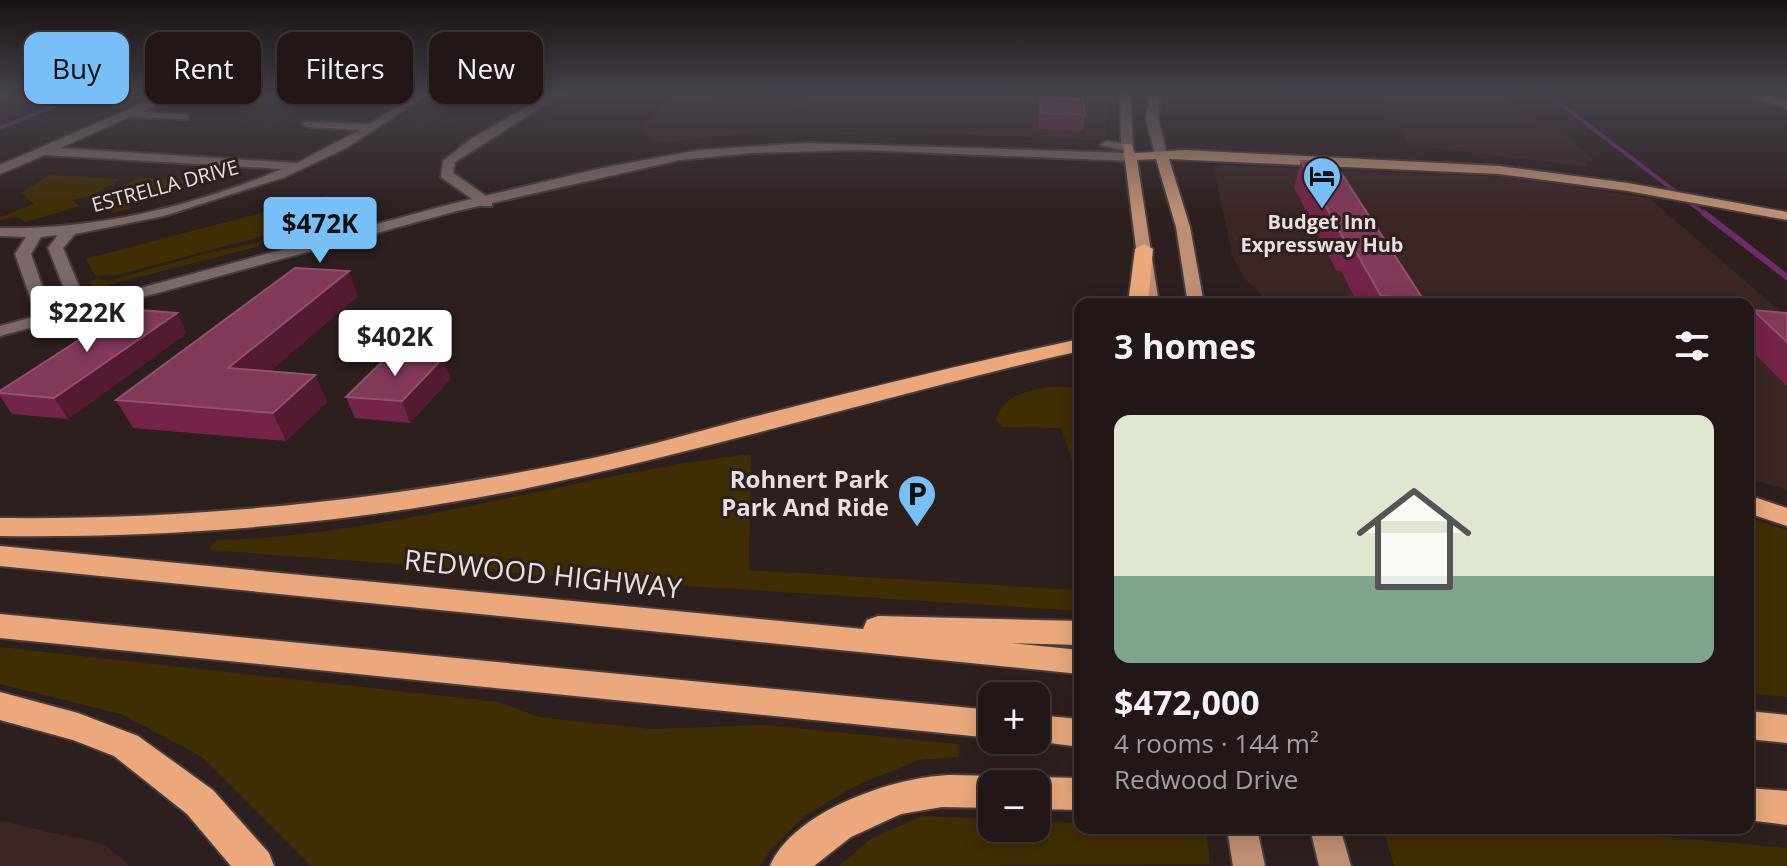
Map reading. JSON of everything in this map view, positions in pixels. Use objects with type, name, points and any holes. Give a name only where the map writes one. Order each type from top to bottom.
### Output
[{"type":"highway","points":[[1139,298],[1144,249]]},
{"type":"highway","points":[[0,527],[159,527],[284,517],[434,498],[596,466],[938,376],[1074,346]]},
{"type":"highway","points":[[1754,506],[1787,517]]},
{"type":"highway","name":"REDWOOD HIGHWAY","points":[[0,556],[1074,661]]},
{"type":"highway","points":[[689,624],[1074,633]]},
{"type":"highway","points":[[0,626],[978,723]]},
{"type":"highway","points":[[0,706],[78,727],[126,746],[200,802],[255,866]]},
{"type":"highway","points":[[1754,726],[1787,729]]},
{"type":"highway","points":[[1050,730],[1074,732]]},
{"type":"highway","points":[[789,866],[796,857],[842,823],[888,801],[942,791],[978,792]]},
{"type":"highway","points":[[1050,793],[1074,794]]},
{"type":"highway","points":[[1754,805],[1787,808]]},
{"type":"highway","points":[[1754,813],[1787,815]]},
{"type":"main road","points":[[0,170],[85,132]]},
{"type":"main road","name":"ESTRELLA DRIVE","points":[[0,232],[35,235],[70,231],[209,198],[300,166],[360,132]]},
{"type":"main road","points":[[487,203],[446,174],[449,161],[492,132]]},
{"type":"main road","points":[[1128,132],[1150,298]]},
{"type":"main road","points":[[1155,132],[1183,227],[1195,298]]},
{"type":"main road","points":[[456,207],[474,195],[580,166],[650,151],[754,139],[877,136],[1161,154],[1474,168],[1539,174],[1787,216]]},
{"type":"main road","points":[[0,331],[456,207],[487,203],[637,164],[702,153],[867,145],[1129,152]]},
{"type":"main road","points":[[42,151],[300,166]]},
{"type":"main road","points":[[70,231],[55,248],[80,308]]},
{"type":"main road","points":[[35,235],[23,254],[45,318]]},
{"type":"main road","points":[[1243,834],[1249,866]]},
{"type":"main road","points":[[1327,834],[1335,866]]},
{"type":"shaded area","points":[[644,132],[763,132],[670,142],[651,140]]},
{"type":"shaded area","points":[[923,132],[1108,132],[1103,139]]},
{"type":"shaded area","points":[[1401,132],[1562,132],[1595,161],[1585,161],[1589,167],[1410,145]]},
{"type":"shaded area","points":[[1213,165],[1510,177],[1649,198],[1787,317],[1787,490],[1754,480],[1754,298],[1264,298],[1245,279],[1232,255]]},
{"type":"shaded area","points":[[49,175],[122,179],[88,197],[72,200],[80,206],[26,222],[17,217],[0,220],[0,217],[34,204],[21,193]]},
{"type":"shaded area","points":[[139,177],[193,180],[129,197],[131,209],[112,213],[113,193]]},
{"type":"shaded area","points":[[330,195],[270,234],[117,275],[96,276],[85,259]]},
{"type":"shaded area","points":[[264,241],[257,247],[104,286],[92,286],[89,281],[98,278],[108,281]]},
{"type":"shaded area","points":[[1047,387],[1074,387],[1074,466],[1061,428],[1002,427],[996,419],[1004,405],[1023,393]]},
{"type":"shaded area","points":[[751,454],[749,570],[1074,590],[1074,611],[208,550],[217,540],[285,536],[351,527]]},
{"type":"shaded area","points":[[1754,519],[1787,530],[1787,697],[1754,694]]},
{"type":"shaded area","points":[[0,647],[499,702],[539,717],[650,729],[765,725],[959,744],[958,757],[920,760],[855,786],[803,817],[760,866],[311,866],[202,757],[121,714],[0,684]]},
{"type":"shaded area","points":[[922,816],[978,818],[978,842],[1050,842],[1050,822],[1074,823],[1074,834],[1207,834],[1210,864],[839,866],[872,838]]},
{"type":"shaded area","points":[[0,821],[104,844],[130,866],[0,866]]},
{"type":"shaded area","points":[[1385,834],[1632,834],[1787,848],[1787,866],[1394,866]]},
{"type":"building","points":[[1301,161],[1334,162],[1422,298],[1381,296],[1350,241],[1345,241]]},
{"type":"building","points":[[295,268],[349,271],[228,368],[315,375],[273,413],[116,400]]},
{"type":"building","points":[[127,309],[177,313],[54,398],[0,393],[0,391]]},
{"type":"building","points":[[1754,310],[1787,313],[1787,342],[1754,311]]},
{"type":"building","points":[[390,354],[443,358],[402,401],[346,397]]},
{"type":"waterway","points":[[1598,132],[1706,215]]},
{"type":"waterway","points":[[1704,213],[1787,277]]},
{"type":"place","name":"Budget Inn Expressway Hub","points":[[1322,210]]},
{"type":"place","name":"Rohnert Park Park And Ride","points":[[917,528]]}]
